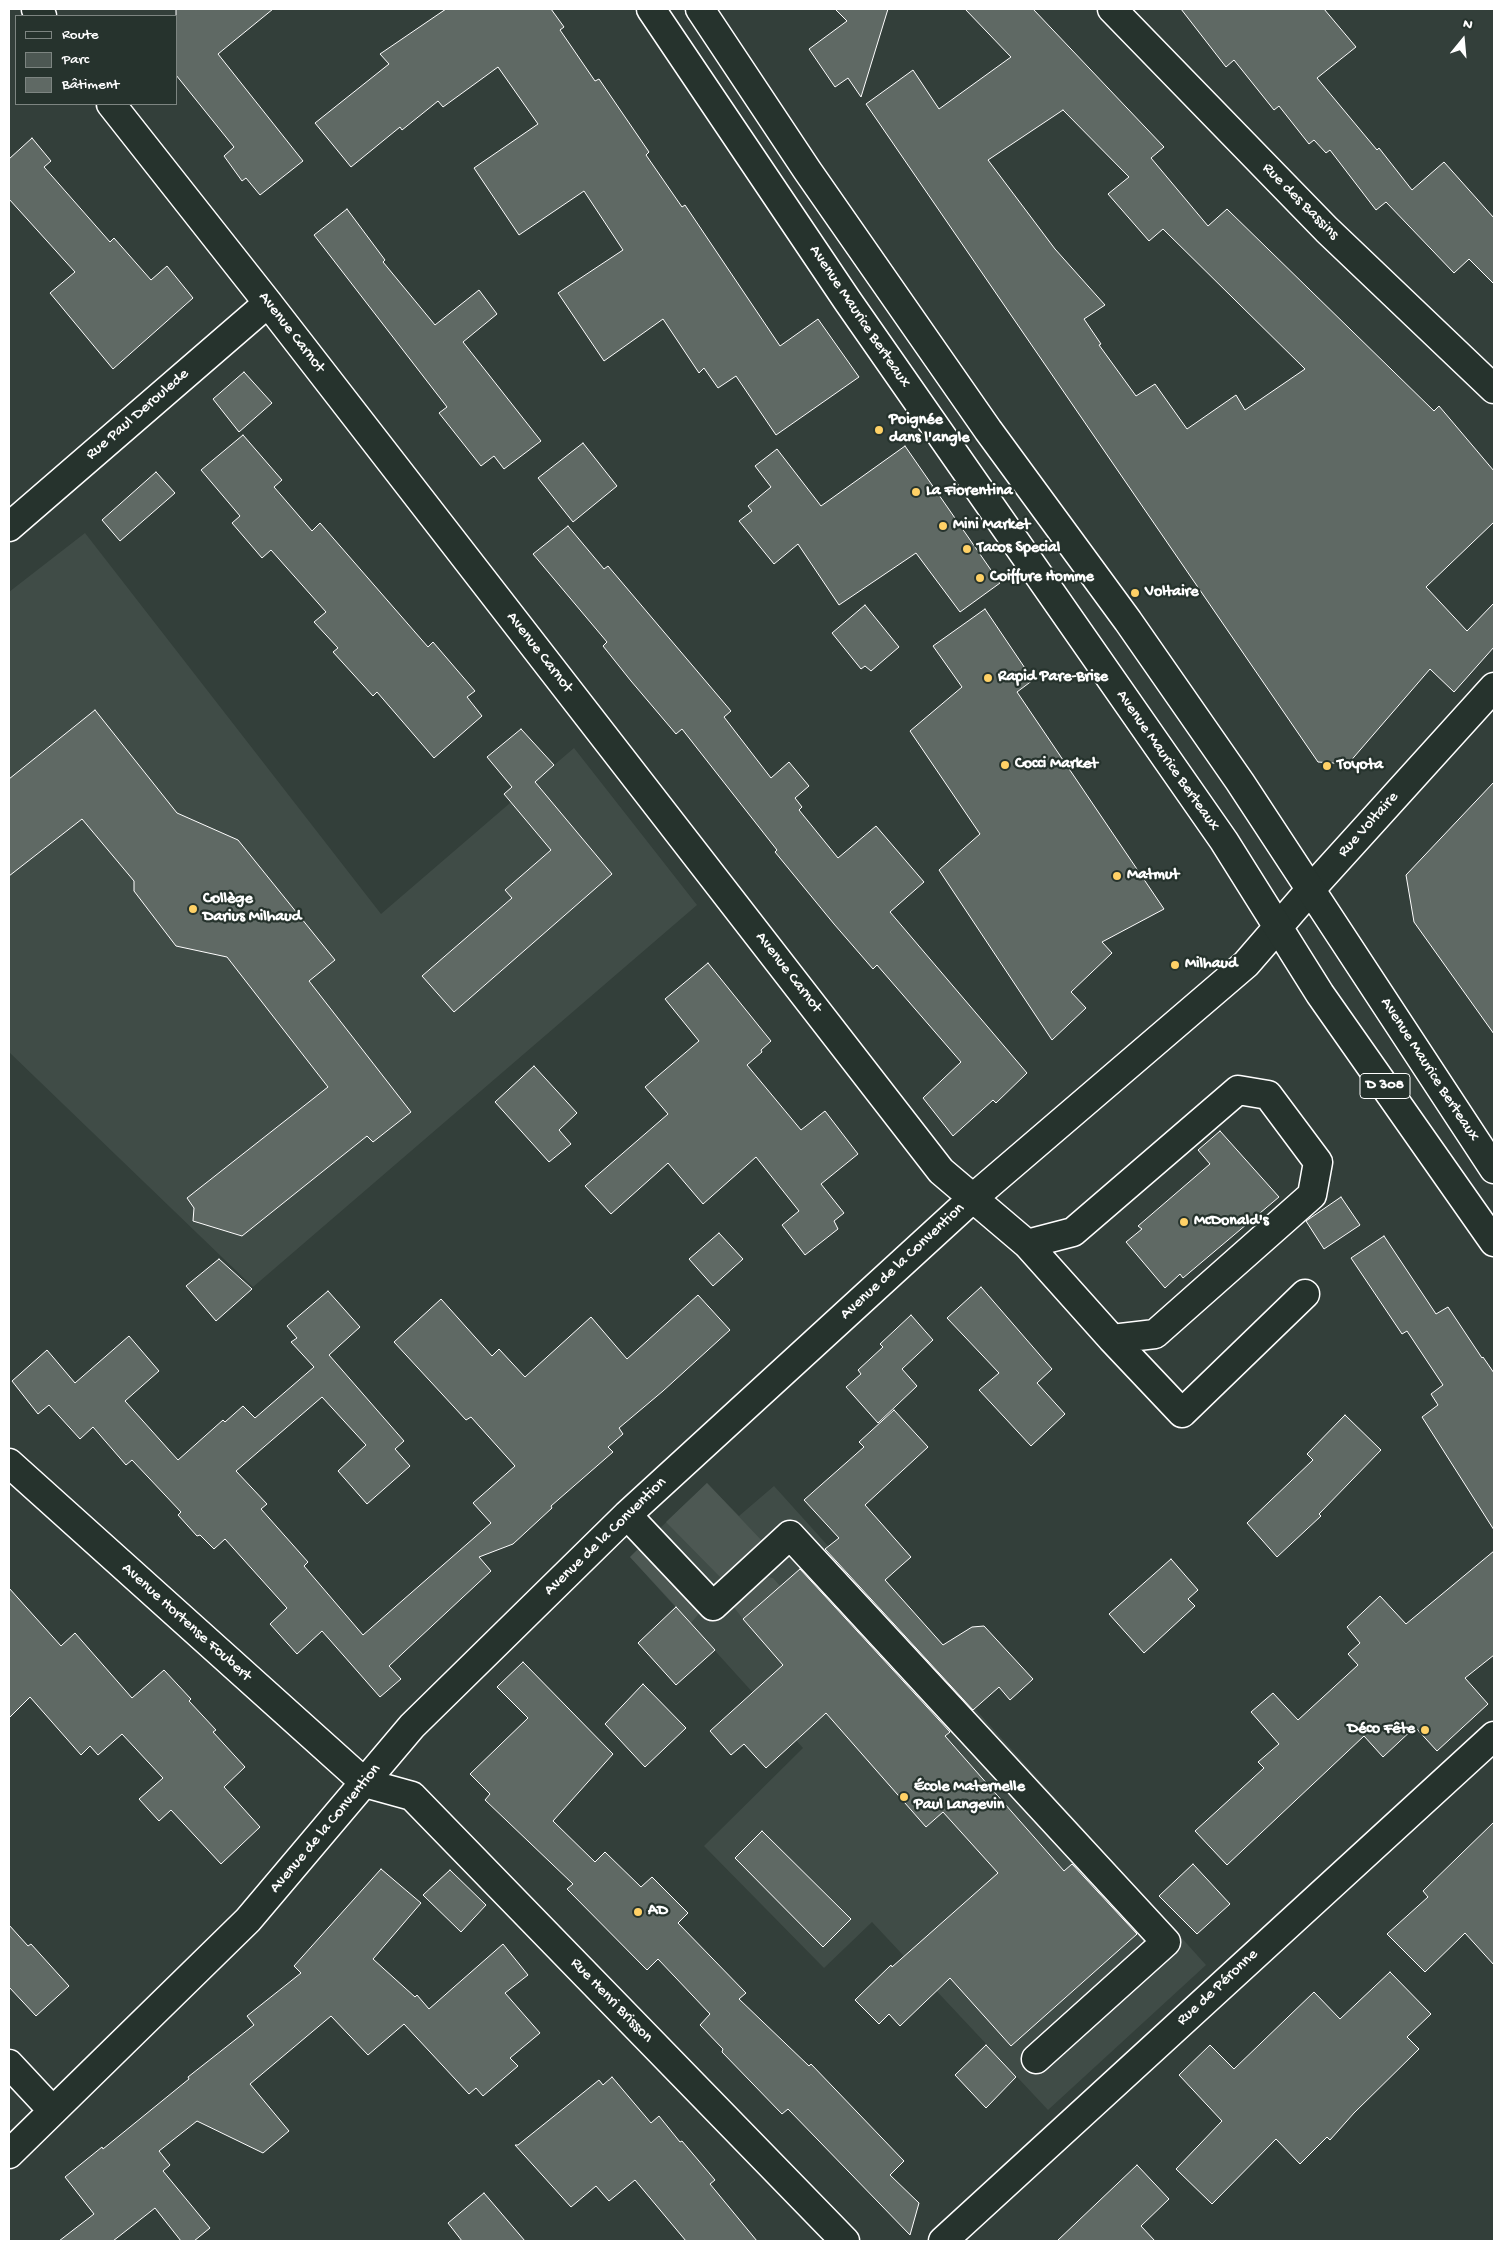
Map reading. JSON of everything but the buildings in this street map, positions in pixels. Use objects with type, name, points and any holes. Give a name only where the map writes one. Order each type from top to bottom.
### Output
[{"type":"street","name":"Avenue Maurice Berteaux","points":[[651,9],[847,300],[1224,841],[1320,994],[1494,1242]]},
{"type":"street","name":"Avenue Maurice Berteaux","points":[[700,9],[813,178],[988,430],[1150,653],[1240,782],[1494,1169]]},
{"type":"street","name":"Rue des Bassins","points":[[1112,9],[1327,230],[1494,389]]},
{"type":"street","name":"Avenue Carnot","points":[[112,105],[268,303],[942,1171],[1027,1244],[1112,1339],[1182,1413],[1305,1294]]},
{"type":"street","name":"Rue Paul Deroulede","points":[[9,527],[268,303]]},
{"type":"street","name":"Rue Voltaire","points":[[1246,964],[1311,889],[1494,687]]},
{"type":"street","name":"Avenue de la Convention","points":[[9,2154],[248,1920],[412,1726],[627,1515],[973,1198],[1246,964]]},
{"type":"street","points":[[1027,1244],[1073,1232],[1238,1090],[1268,1095],[1318,1162],[1312,1195],[1155,1334],[1112,1339]]},
{"type":"street","name":"Avenue Hortense Foubert","points":[[9,1463],[364,1783]]},
{"type":"street","points":[[627,1515],[713,1606],[790,1535],[1166,1942],[1036,2059]]},
{"type":"street","name":"Rue de Péronne","points":[[943,2241],[1494,1736]]},
{"type":"street","name":"Rue Henri Brisson","points":[[364,1783],[412,1796],[845,2241]]},
{"type":"street","points":[[9,2064],[53,2111]]},
{"type":"shaded area","name":"Collège Darius Milhaud","points":[[85,533],[381,914],[574,748],[697,905],[253,1287],[9,1052],[9,592]]},
{"type":"shaded area","name":"École Maternelle Paul Langevin","points":[[707,1483],[739,1516],[774,1486],[1206,1965],[1048,2110],[872,1922],[824,1968],[704,1846],[803,1748],[630,1557]]},
{"type":"green space","points":[[707,1483],[763,1542],[723,1580],[666,1522]]},
{"type":"green space","points":[[644,1543],[701,1611],[691,1623],[630,1557]]},
{"type":"green space","points":[[760,1578],[773,1578],[780,1586],[743,1619],[733,1606]]},
{"type":"place","name":"Poignée dans l'angle","points":[[879,430]]},
{"type":"place","name":"La Fiorentina","points":[[916,492]]},
{"type":"place","name":"Mini Market","points":[[943,526]]},
{"type":"place","name":"Tacos Special","points":[[967,549]]},
{"type":"place","name":"Coiffure Homme","points":[[980,578]]},
{"type":"place","name":"Voltaire","points":[[1135,593]]},
{"type":"place","name":"Rapid Pare-Brise","points":[[988,678]]},
{"type":"place","name":"Cocci Market","points":[[1005,765]]},
{"type":"place","name":"Toyota","points":[[1327,766]]},
{"type":"place","name":"Matmut","points":[[1117,876]]},
{"type":"place","name":"Collège Darius Milhaud","points":[[193,909]]},
{"type":"place","name":"Milhaud","points":[[1175,965]]},
{"type":"place","name":"McDonald's","points":[[1184,1222]]},
{"type":"place","name":"Déco Fête","points":[[1425,1730]]},
{"type":"place","name":"École Maternelle Paul Langevin","points":[[904,1797]]},
{"type":"place","name":"AD","points":[[638,1912]]}]
